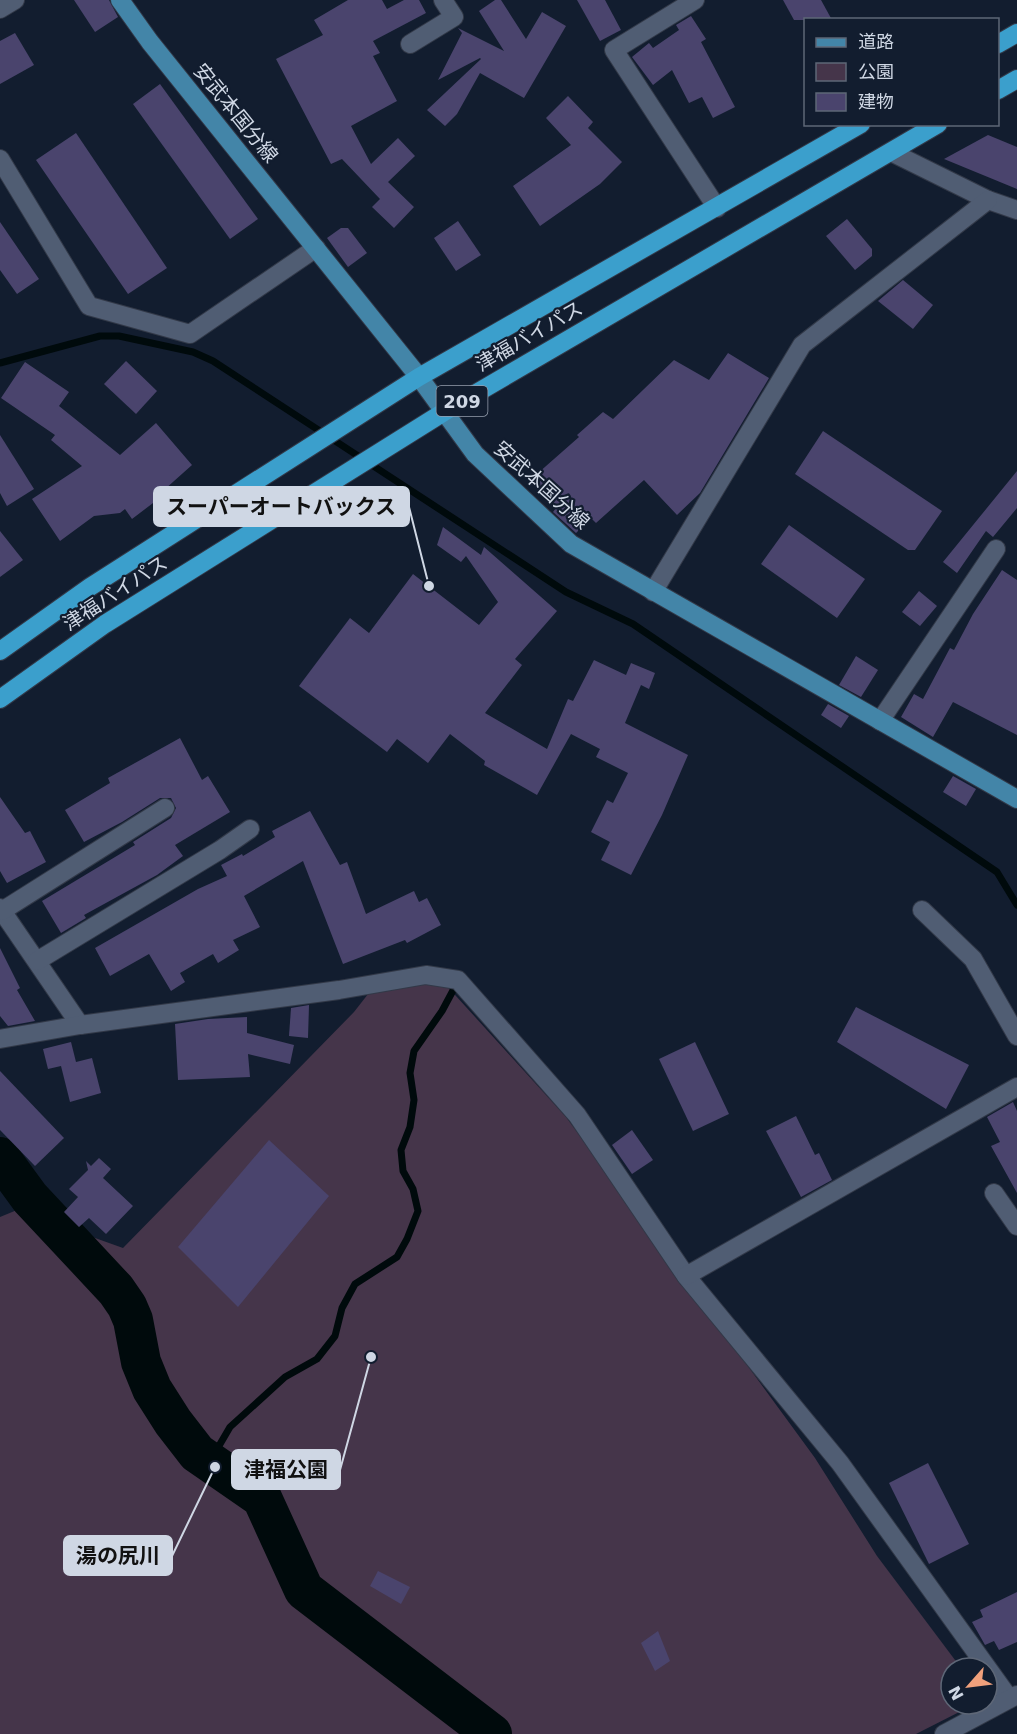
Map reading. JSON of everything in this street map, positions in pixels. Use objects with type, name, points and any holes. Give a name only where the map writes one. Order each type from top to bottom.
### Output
[{"type":"highway","points":[[999,43],[1017,33]]},
{"type":"highway","points":[[999,89],[1017,79]]},
{"type":"highway","name":"津福バイパス","points":[[0,651],[90,587],[419,377],[858,126]]},
{"type":"highway","name":"津福バイパス","points":[[0,699],[105,624],[444,412],[935,126]]},
{"type":"main road","name":"安武本国分線","points":[[120,0],[150,42],[419,377],[475,454],[571,544],[1017,799]]},
{"type":"street","points":[[0,9],[15,0]]},
{"type":"street","points":[[410,44],[454,17],[443,0]]},
{"type":"street","points":[[695,0],[614,50],[717,208]]},
{"type":"street","points":[[891,152],[988,200],[1017,210]]},
{"type":"street","points":[[0,159],[89,306],[190,334],[316,248]]},
{"type":"street","points":[[653,592],[802,345],[988,200]]},
{"type":"street","points":[[880,722],[996,549]]},
{"type":"street","points":[[80,1025],[1,910],[165,807]]},
{"type":"street","points":[[37,962],[220,850],[250,829]]},
{"type":"street","points":[[922,910],[973,959],[1017,1036]]},
{"type":"street","points":[[0,1039],[80,1025],[339,990],[426,975],[458,980],[577,1116],[686,1276],[840,1463],[1013,1696],[944,1734]]},
{"type":"street","points":[[686,1276],[1017,1088]]},
{"type":"street","points":[[994,1194],[1017,1227]]},
{"type":"green space","points":[[379,980],[446,985],[566,1117],[815,1458],[877,1556],[952,1656],[939,1656],[939,1716],[951,1716],[916,1734],[0,1734],[0,1217],[17,1210],[123,1248],[354,1012]]},
{"type":"building","points":[[74,0],[109,0],[118,17],[95,32]]},
{"type":"building","points":[[348,0],[382,0],[387,9],[404,0],[419,0],[426,13],[373,41],[380,53],[373,56],[397,101],[351,126],[371,164],[398,138],[415,156],[388,182],[414,207],[394,228],[372,207],[380,199],[342,159],[331,164],[276,59],[323,35],[314,20]]},
{"type":"building","points":[[495,0],[501,0],[526,39],[542,12],[566,26],[524,98],[480,73],[457,114],[445,126],[427,110],[481,59],[438,80],[462,33],[458,28],[504,51],[479,11]]},
{"type":"building","points":[[577,0],[605,0],[621,30],[600,41]]},
{"type":"building","points":[[783,0],[821,0],[831,18],[804,18],[804,20],[794,20]]},
{"type":"building","points":[[691,16],[706,39],[701,42],[735,107],[713,118],[702,97],[689,103],[672,70],[653,85],[632,57],[649,43],[653,48],[679,30],[676,25]]},
{"type":"building","points":[[15,33],[34,65],[0,84],[0,41]]},
{"type":"building","points":[[160,84],[258,219],[230,239],[133,104]]},
{"type":"building","points":[[568,96],[593,122],[588,128],[622,162],[600,184],[540,226],[513,186],[571,145],[546,118]]},
{"type":"building","points":[[76,133],[167,268],[128,294],[36,160]]},
{"type":"building","points":[[988,135],[1017,147],[1017,189],[944,159]]},
{"type":"building","points":[[847,219],[872,249],[872,256],[855,270],[826,236]]},
{"type":"building","points":[[458,221],[481,255],[456,271],[434,238]]},
{"type":"building","points":[[0,222],[39,279],[17,294],[0,270]]},
{"type":"building","points":[[341,228],[348,228],[367,253],[348,267],[327,238]]},
{"type":"building","points":[[903,280],[933,305],[913,329],[878,301]]},
{"type":"building","points":[[728,353],[769,378],[700,493],[677,515],[644,480],[596,523],[591,518],[576,533],[553,512],[556,508],[529,481],[579,437],[577,435],[603,412],[613,419],[674,360],[709,380]]},
{"type":"building","points":[[126,361],[157,391],[136,414],[104,384]]},
{"type":"building","points":[[25,362],[69,392],[59,406],[120,455],[156,423],[192,465],[155,498],[157,500],[132,519],[125,509],[120,513],[94,516],[60,541],[32,499],[82,466],[51,440],[55,435],[1,398]]},
{"type":"building","points":[[823,431],[942,511],[915,550],[908,550],[795,474]]},
{"type":"building","points":[[0,435],[34,489],[7,506],[0,493]]},
{"type":"building","points":[[1017,471],[1017,508],[993,537],[986,531],[957,573],[943,562]]},
{"type":"building","points":[[789,525],[865,579],[837,618],[761,564]]},
{"type":"building","points":[[443,527],[481,555],[484,547],[557,611],[515,659],[522,665],[485,713],[547,749],[568,699],[573,701],[594,660],[626,675],[631,663],[655,673],[649,689],[641,685],[625,723],[688,755],[662,815],[631,875],[601,860],[610,842],[591,832],[607,800],[613,803],[628,773],[596,757],[600,749],[571,734],[537,795],[484,765],[485,761],[450,734],[428,763],[397,739],[387,752],[299,686],[350,618],[369,633],[413,574],[479,625],[498,602],[466,556],[461,562],[437,545]]},
{"type":"building","points":[[0,531],[23,560],[0,577]]},
{"type":"building","points":[[1002,570],[1017,580],[1017,735],[953,702],[933,737],[901,717],[914,694],[923,699],[950,648],[954,650],[973,614]]},
{"type":"building","points":[[919,591],[937,606],[920,626],[902,612]]},
{"type":"building","points":[[856,656],[878,670],[861,697],[839,685]]},
{"type":"building","points":[[828,704],[849,716],[841,728],[821,715]]},
{"type":"building","points":[[180,738],[202,780],[208,776],[230,812],[175,845],[183,856],[157,875],[84,915],[86,918],[61,933],[42,901],[135,845],[133,842],[171,818],[176,808],[171,798],[160,798],[84,842],[65,810],[110,783],[108,778]]},
{"type":"building","points":[[953,776],[976,789],[966,806],[943,792]]},
{"type":"building","points":[[0,797],[25,833],[30,831],[46,862],[7,883],[0,871]]},
{"type":"building","points":[[310,811],[340,865],[347,862],[366,914],[414,891],[419,902],[427,898],[441,925],[407,943],[405,940],[343,964],[303,861],[244,896],[260,927],[233,940],[239,950],[218,963],[213,954],[180,973],[185,982],[171,991],[149,954],[110,976],[95,948],[198,889],[227,876],[221,865],[242,854],[243,856],[275,837],[272,831]]},
{"type":"building","points":[[0,948],[20,988],[17,990],[35,1021],[8,1026],[0,1016]]},
{"type":"building","points":[[309,1005],[308,1038],[289,1036],[291,1008]]},
{"type":"building","points":[[856,1007],[969,1065],[946,1109],[837,1042]]},
{"type":"building","points":[[247,1017],[247,1033],[294,1045],[290,1064],[248,1054],[250,1077],[178,1080],[175,1024]]},
{"type":"building","points":[[71,1042],[76,1062],[92,1058],[101,1093],[70,1102],[61,1066],[48,1069],[43,1049]]},
{"type":"building","points":[[695,1042],[729,1114],[693,1131],[659,1059]]},
{"type":"building","points":[[0,1071],[64,1138],[35,1166],[0,1130]]},
{"type":"building","points":[[1013,1102],[1017,1111],[1017,1193],[991,1146],[1000,1142],[987,1117]]},
{"type":"building","points":[[796,1116],[815,1155],[819,1153],[832,1180],[801,1197],[766,1131]]},
{"type":"building","points":[[632,1130],[653,1160],[632,1174],[612,1145]]},
{"type":"building","points":[[269,1140],[329,1196],[238,1307],[178,1247]]},
{"type":"building","points":[[99,1158],[111,1169],[103,1178],[133,1206],[106,1234],[89,1218],[79,1227],[64,1212],[78,1197],[69,1189],[88,1170],[86,1161],[91,1166]]},
{"type":"building","points":[[928,1463],[969,1544],[929,1564],[889,1483]]},
{"type":"building","points":[[378,1571],[410,1587],[401,1604],[370,1586]]},
{"type":"building","points":[[1017,1592],[1017,1642],[999,1650],[994,1641],[985,1645],[972,1622],[983,1617],[980,1610]]},
{"type":"building","points":[[658,1631],[670,1661],[655,1671],[641,1643]]},
{"type":"waterway","points":[[0,363],[100,336],[119,336],[193,352],[213,361],[566,592],[633,624],[997,872],[1017,905]]},
{"type":"waterway","points":[[209,1463],[230,1427],[285,1377],[317,1359],[335,1336],[342,1308],[355,1284],[397,1257],[407,1239],[418,1211],[413,1189],[403,1171],[401,1150],[410,1127],[414,1100],[410,1073],[414,1051],[442,1011],[457,983]]},
{"type":"waterway","points":[[0,1157],[30,1198],[116,1290],[133,1320],[141,1362],[152,1389],[173,1422],[197,1453],[262,1498],[304,1590],[492,1734]]},
{"type":"place","name":"スーパーオートバックス","points":[[429,586]]},
{"type":"place","name":"津福公園","points":[[371,1357]]},
{"type":"place","name":"湯の尻川","points":[[215,1467]]}]
